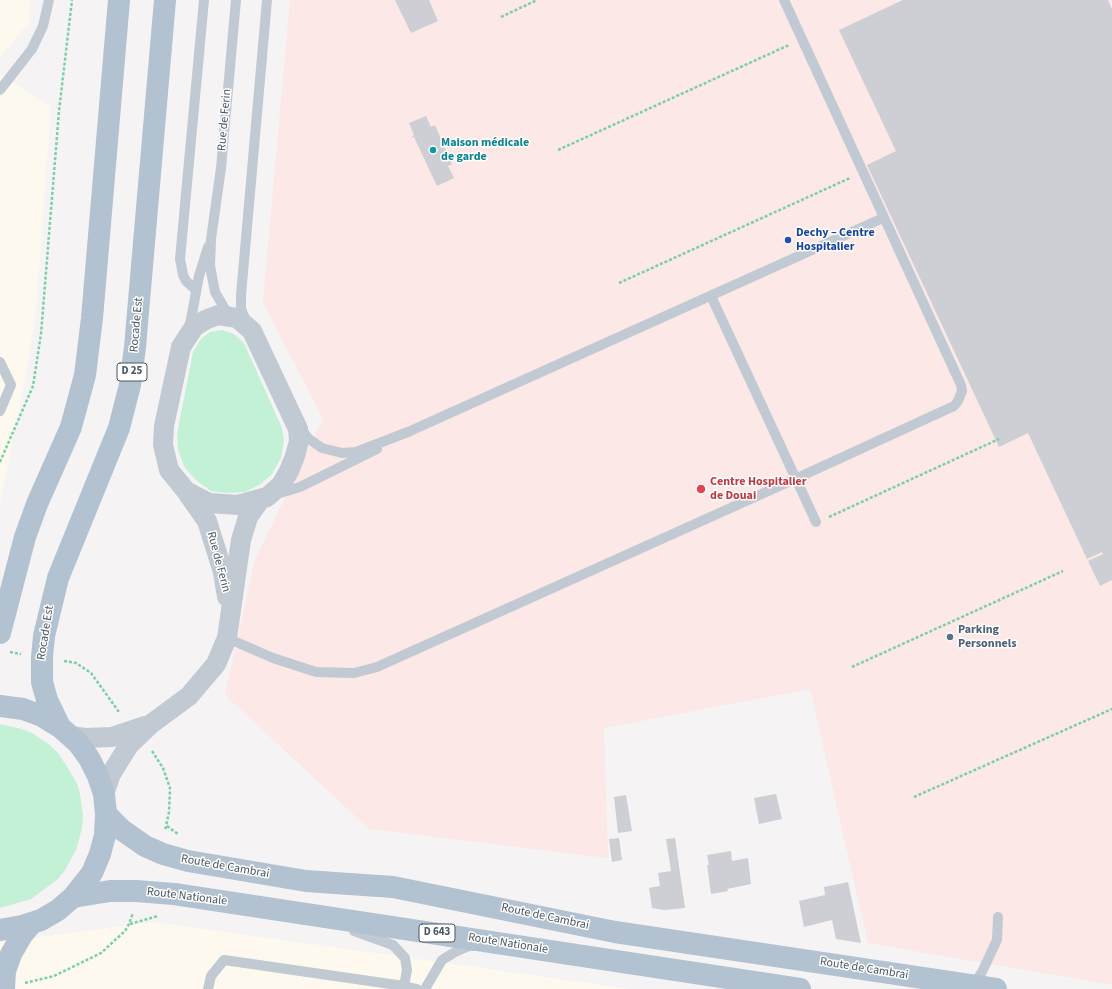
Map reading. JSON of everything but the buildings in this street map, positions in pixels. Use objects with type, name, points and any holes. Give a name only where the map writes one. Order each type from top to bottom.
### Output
[{"type":"main road","points":[[0,633],[22,548],[37,504],[71,426],[85,374],[92,318],[119,0]]},
{"type":"main road","name":"Rocade Est","points":[[65,732],[47,700],[42,682],[44,636],[58,578],[116,435],[130,384],[136,340],[165,0]]},
{"type":"main road","points":[[0,706],[33,713],[65,732],[84,751],[94,767],[105,804],[104,840],[96,864],[87,882],[58,910],[32,924],[0,930]]},
{"type":"main road","name":"Route de Cambrai","points":[[105,804],[122,830],[145,846],[163,854],[188,861],[306,881],[393,887],[652,938],[996,989]]},
{"type":"main road","name":"Route Nationale","points":[[73,897],[100,892],[136,891],[174,894],[512,944],[800,989]]},
{"type":"main road","points":[[4,989],[5,971],[9,958],[22,935],[32,924]]},
{"type":"main road","points":[[649,966],[652,938]]},
{"type":"main road","points":[[774,985],[778,956]]},
{"type":"street","points":[[248,327],[237,318],[218,315],[199,323],[188,333],[178,355],[163,436],[166,462],[172,475],[186,490],[210,504],[238,505],[263,498]]},
{"type":"street","name":"Rue de Ferin","points":[[105,804],[109,779],[119,759],[129,745],[151,724],[178,705],[199,686],[216,664],[227,638],[241,540],[248,516],[263,498],[281,485],[295,456],[299,441],[298,429],[294,418],[259,343],[248,327]]},
{"type":"street","name":"Rue de Ferin","points":[[186,490],[207,521],[223,572],[230,616]]},
{"type":"street","name":"Rue de Ferin","points":[[65,732],[85,738],[112,737],[129,733],[151,724]]},
{"type":"lane","points":[[0,90],[35,43],[43,26],[49,0]]},
{"type":"lane","points":[[196,290],[186,281],[183,275],[180,259],[204,0]]},
{"type":"lane","name":"Rue de Ferin","points":[[229,316],[218,299],[212,284],[210,266],[211,239],[221,168],[236,0]]},
{"type":"lane","points":[[248,327],[241,309],[241,295],[267,0]]},
{"type":"lane","points":[[227,638],[273,658],[316,672],[354,673],[377,667],[954,406],[960,396],[961,385],[784,0]]},
{"type":"lane","points":[[294,418],[309,439],[322,448],[342,453],[356,452],[408,432],[883,218]]},
{"type":"lane","name":"Rue de Ferin","points":[[188,333],[203,260],[211,239]]},
{"type":"lane","points":[[711,296],[816,522]]},
{"type":"lane","points":[[0,362],[11,385],[0,411]]},
{"type":"lane","points":[[263,498],[300,487],[357,460],[408,432]]},
{"type":"lane","points":[[289,911],[367,934],[393,945],[405,958],[407,970],[404,986]]},
{"type":"lane","points":[[973,985],[982,972],[997,940],[998,917]]},
{"type":"lane","points":[[425,989],[442,960],[455,952],[469,946],[512,944]]},
{"type":"lane","points":[[208,989],[211,976],[224,960],[417,989]]},
{"type":"path","points":[[0,462],[33,386],[41,334],[59,112],[72,0]]},
{"type":"path","points":[[501,18],[538,0]]},
{"type":"path","points":[[558,150],[802,39]]},
{"type":"path","points":[[619,283],[862,172]]},
{"type":"path","points":[[816,522],[999,439]]},
{"type":"path","points":[[852,667],[1063,571]]},
{"type":"path","points":[[914,797],[1112,709]]},
{"type":"shaded area","points":[[0,0],[31,0],[29,22],[0,58]]},
{"type":"shaded area","name":"Centre Hospitalier de Douai","points":[[290,0],[1112,0],[1112,985],[868,943],[810,689],[604,728],[608,858],[369,829],[225,695],[255,560],[323,419],[263,302]]},
{"type":"shaded area","points":[[0,74],[51,106],[36,311],[26,375],[0,503]]},
{"type":"shaded area","points":[[155,922],[631,989],[0,989],[0,942]]},
{"type":"green space","points":[[222,330],[234,334],[244,343],[282,428],[284,440],[281,458],[272,474],[261,484],[245,492],[226,493],[211,491],[197,481],[185,468],[178,450],[177,434],[193,352],[201,339],[210,332]]},
{"type":"green space","points":[[0,724],[32,733],[51,746],[59,754],[77,783],[83,816],[82,828],[76,850],[65,870],[58,879],[31,899],[0,908]]},
{"type":"place","name":"Maison médicale de garde","points":[[433,150]]},
{"type":"place","name":"Dechy – Centre Hospitalier","points":[[788,240]]},
{"type":"place","name":"Centre Hospitalier de Douai","points":[[701,489]]},
{"type":"place","name":"Parking Personnels","points":[[950,637]]}]
